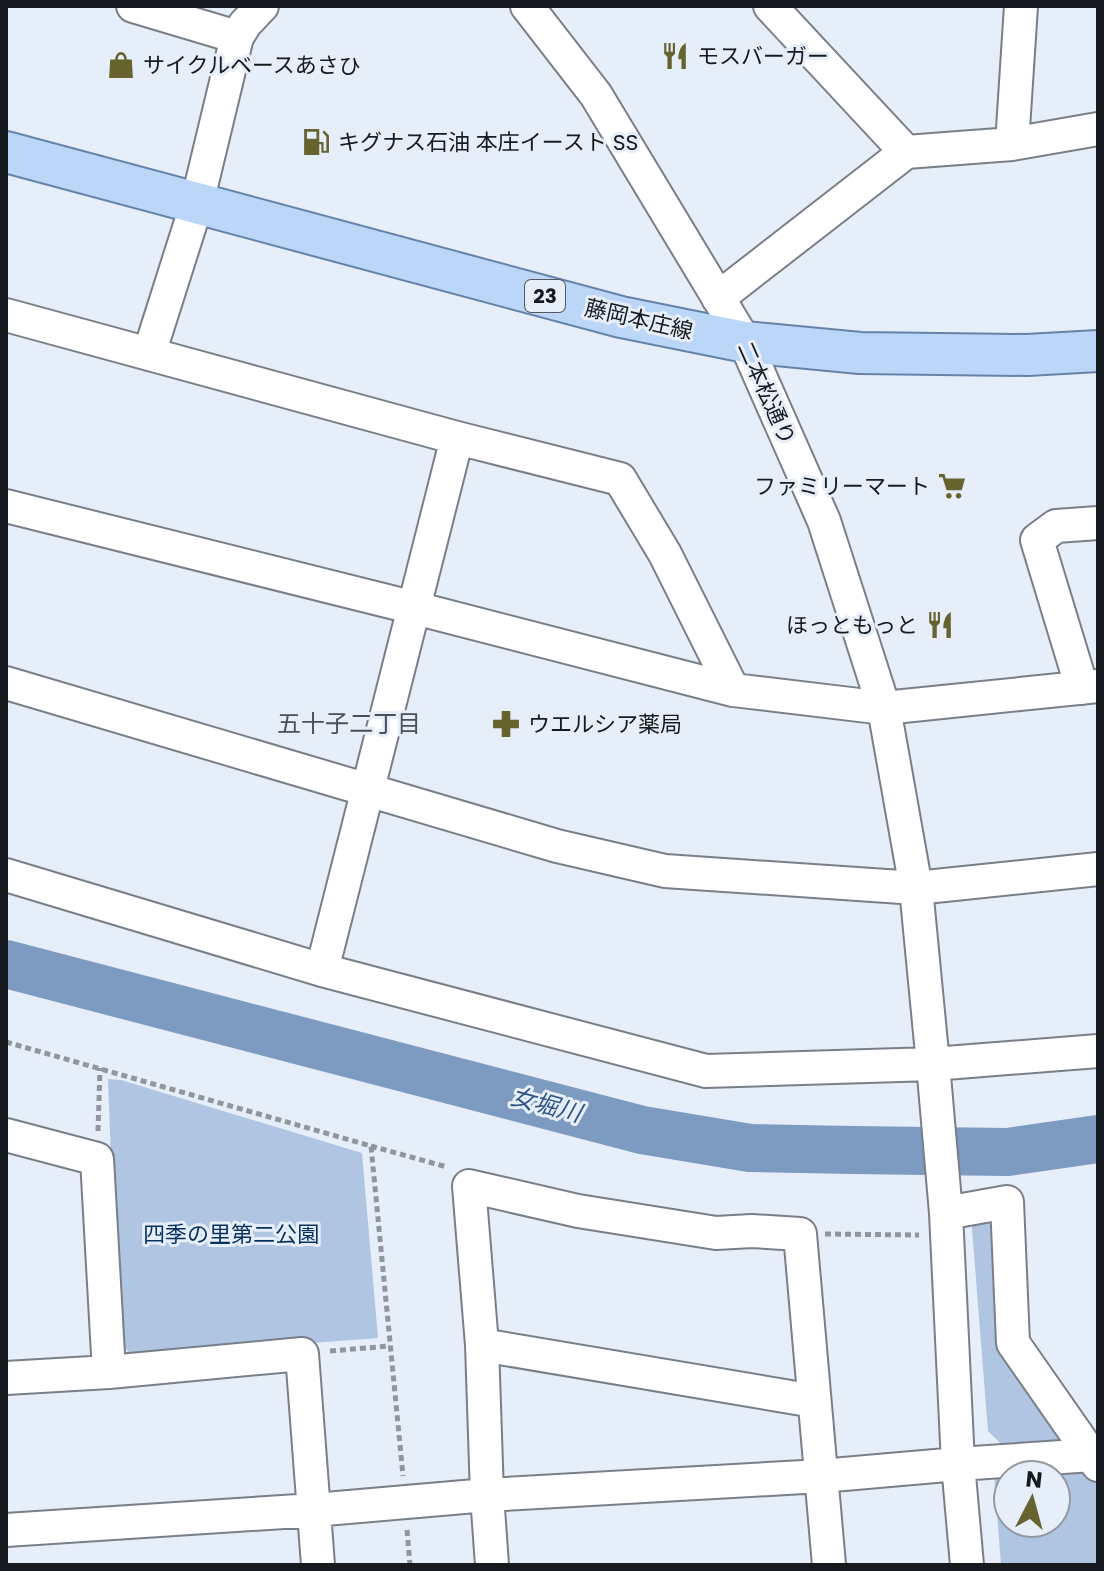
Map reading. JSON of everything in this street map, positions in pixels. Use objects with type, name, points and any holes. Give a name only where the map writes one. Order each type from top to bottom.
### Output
[{"type":"main road","name":"藤岡本庄線","points":[[6,152],[621,317],[745,342],[860,353],[1027,355],[1098,351]]},
{"type":"street","points":[[133,6],[237,37]]},
{"type":"street","points":[[149,354],[197,203],[237,37],[262,6]]},
{"type":"street","name":"二本松通り","points":[[527,6],[596,95],[745,342],[824,521],[884,708],[916,888],[945,1217],[958,1464],[967,1565]]},
{"type":"street","points":[[770,6],[906,152]]},
{"type":"street","points":[[1012,144],[1021,6]]},
{"type":"street","points":[[718,298],[906,152],[1012,144],[1098,129]]},
{"type":"street","points":[[6,315],[457,438],[620,479],[665,554],[733,690]]},
{"type":"street","points":[[322,970],[457,438]]},
{"type":"street","points":[[6,506],[733,690],[884,708],[1090,687],[1037,540],[1056,526],[1098,523]]},
{"type":"street","points":[[6,683],[557,846],[665,871],[916,888],[1098,869]]},
{"type":"street","points":[[6,875],[322,970],[706,1071],[933,1064],[1098,1051]]},
{"type":"street","points":[[6,1135],[97,1159],[109,1372]]},
{"type":"street","points":[[492,1565],[482,1345],[469,1186],[578,1211],[716,1233],[752,1231],[800,1234],[829,1565]]},
{"type":"street","points":[[945,1217],[1007,1202],[1013,1343],[1095,1460]]},
{"type":"street","points":[[482,1345],[814,1401]]},
{"type":"street","points":[[6,1378],[302,1354],[318,1565]]},
{"type":"street","points":[[6,1530],[314,1510],[487,1495],[821,1476],[958,1464],[1095,1460]]},
{"type":"path","points":[[6,1042],[458,1170],[469,1186]]},
{"type":"path","points":[[97,1159],[100,1068]]},
{"type":"path","points":[[371,1146],[405,1502]]},
{"type":"path","points":[[800,1234],[945,1217]]},
{"type":"path","points":[[302,1354],[390,1346]]},
{"type":"green space","name":"四季の里第二公園","points":[[108,1079],[121,1080],[362,1153],[378,1338],[133,1357],[118,1340]]},
{"type":"green space","points":[[997,1212],[1008,1353],[1065,1425],[1062,1444],[1004,1447],[988,1431],[971,1216]]},
{"type":"green space","points":[[1086,1467],[1098,1481],[1098,1565],[1001,1565],[999,1539],[1072,1539],[1072,1468]]},
{"type":"waterway","name":"女堀川","points":[[6,964],[642,1130],[750,1148],[1008,1152],[1098,1139]]},
{"type":"place","name":"モスバーガー","points":[[675,56]]},
{"type":"place","name":"サイクルベースあさひ","points":[[121,65]]},
{"type":"place","name":"キグナス石油 本庄イースト SS","points":[[316,142]]},
{"type":"place","name":"ファミリーマート","points":[[952,486]]},
{"type":"place","name":"ほっともっと","points":[[940,625]]},
{"type":"place","name":"ウエルシア薬局","points":[[506,724]]},
{"type":"district","name":"五十子二丁目","points":[[349,724]]}]
